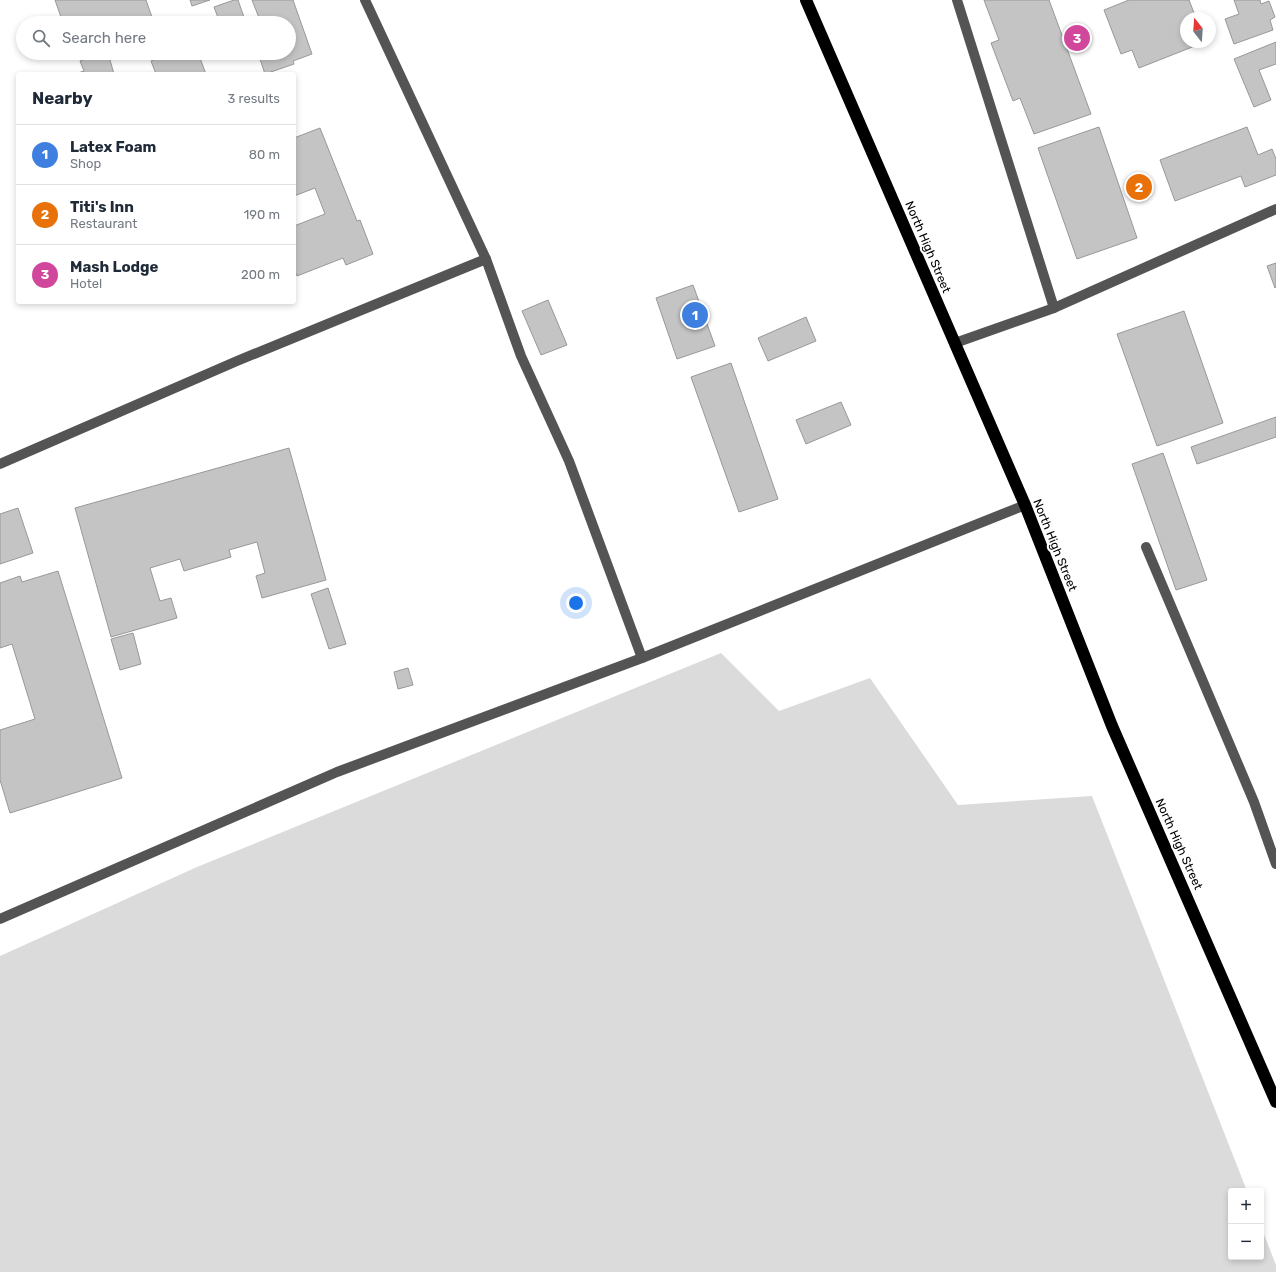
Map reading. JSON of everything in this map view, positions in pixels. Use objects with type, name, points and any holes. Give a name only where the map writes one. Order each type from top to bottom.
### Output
[{"type":"highway","name":"North High Street","points":[[806,0],[1025,505],[1112,726],[1276,1102]]},
{"type":"street","points":[[365,0],[486,259],[522,356],[569,462],[642,658]]},
{"type":"street","points":[[957,0],[1054,308]]},
{"type":"street","points":[[955,343],[1054,308],[1276,209]]},
{"type":"street","points":[[0,464],[237,360],[486,259]]},
{"type":"street","points":[[0,919],[337,772],[642,658],[1025,505]]},
{"type":"street","points":[[1146,547],[1254,802],[1276,864]]},
{"type":"shaded area","points":[[721,653],[779,711],[870,678],[958,805],[1092,796],[1246,1188],[1228,1188],[1228,1260],[1264,1260],[1264,1235],[1276,1265],[1276,1272],[0,1272],[0,956],[197,867]]},
{"type":"building","points":[[55,0],[146,0],[152,16],[61,16]]},
{"type":"building","points":[[190,0],[210,0],[192,6]]},
{"type":"building","points":[[238,0],[244,16],[217,16],[214,7]]},
{"type":"building","points":[[252,0],[293,0],[312,54],[296,60],[296,16],[258,16]]},
{"type":"building","points":[[984,0],[1049,0],[1091,114],[1034,134],[1020,98],[1013,101],[991,43],[999,40]]},
{"type":"building","points":[[1129,0],[1189,0],[1194,12],[1180,12],[1180,48],[1190,48],[1139,68],[1132,50],[1121,54],[1104,10]]},
{"type":"building","points":[[1234,0],[1260,0],[1261,4],[1269,1],[1275,17],[1270,20],[1273,30],[1234,44],[1225,19],[1239,14]]},
{"type":"building","points":[[1276,42],[1276,64],[1259,70],[1271,100],[1254,107],[1234,59]]},
{"type":"building","points":[[110,60],[113,72],[81,72],[84,71],[80,61]]},
{"type":"building","points":[[201,60],[205,72],[155,72],[151,61]]},
{"type":"building","points":[[260,60],[296,60],[293,61],[294,64],[271,72],[264,72]]},
{"type":"building","points":[[1099,127],[1137,238],[1077,259],[1038,148]]},
{"type":"building","points":[[1247,127],[1258,155],[1272,149],[1276,159],[1276,175],[1245,187],[1241,176],[1175,201],[1160,160]]},
{"type":"building","points":[[320,128],[357,221],[360,220],[373,254],[346,265],[343,258],[297,276],[296,225],[325,214],[315,188],[296,195],[296,137]]},
{"type":"building","points":[[1276,263],[1276,287],[1275,288],[1267,266]]},
{"type":"building","points":[[693,285],[715,346],[677,359],[656,298]]},
{"type":"building","points":[[548,300],[567,345],[541,355],[522,311]]},
{"type":"building","points":[[1184,311],[1223,423],[1157,446],[1117,334]]},
{"type":"building","points":[[806,317],[816,341],[768,361],[758,338]]},
{"type":"building","points":[[731,363],[778,499],[739,512],[691,377]]},
{"type":"building","points":[[841,402],[851,425],[806,444],[796,420]]},
{"type":"building","points":[[1276,417],[1276,437],[1197,464],[1191,447]]},
{"type":"building","points":[[289,448],[326,580],[262,598],[256,576],[265,573],[257,542],[229,550],[231,557],[184,571],[180,559],[150,568],[160,601],[171,598],[177,618],[111,637],[75,508]]},
{"type":"building","points":[[1163,453],[1207,580],[1176,590],[1132,464]]},
{"type":"building","points":[[18,508],[33,553],[0,564],[0,514]]},
{"type":"building","points":[[58,571],[122,778],[10,813],[0,780],[0,730],[35,719],[12,644],[0,648],[0,583],[20,576],[22,582]]},
{"type":"building","points":[[328,588],[346,644],[329,649],[311,594]]},
{"type":"building","points":[[133,633],[141,664],[120,670],[111,639]]},
{"type":"building","points":[[408,668],[413,685],[398,689],[394,672]]},
{"type":"place","name":"Mash Lodge","points":[[1077,38]]},
{"type":"place","name":"Titi's Inn","points":[[1139,187]]},
{"type":"place","name":"Latex Foam","points":[[695,315]]}]
